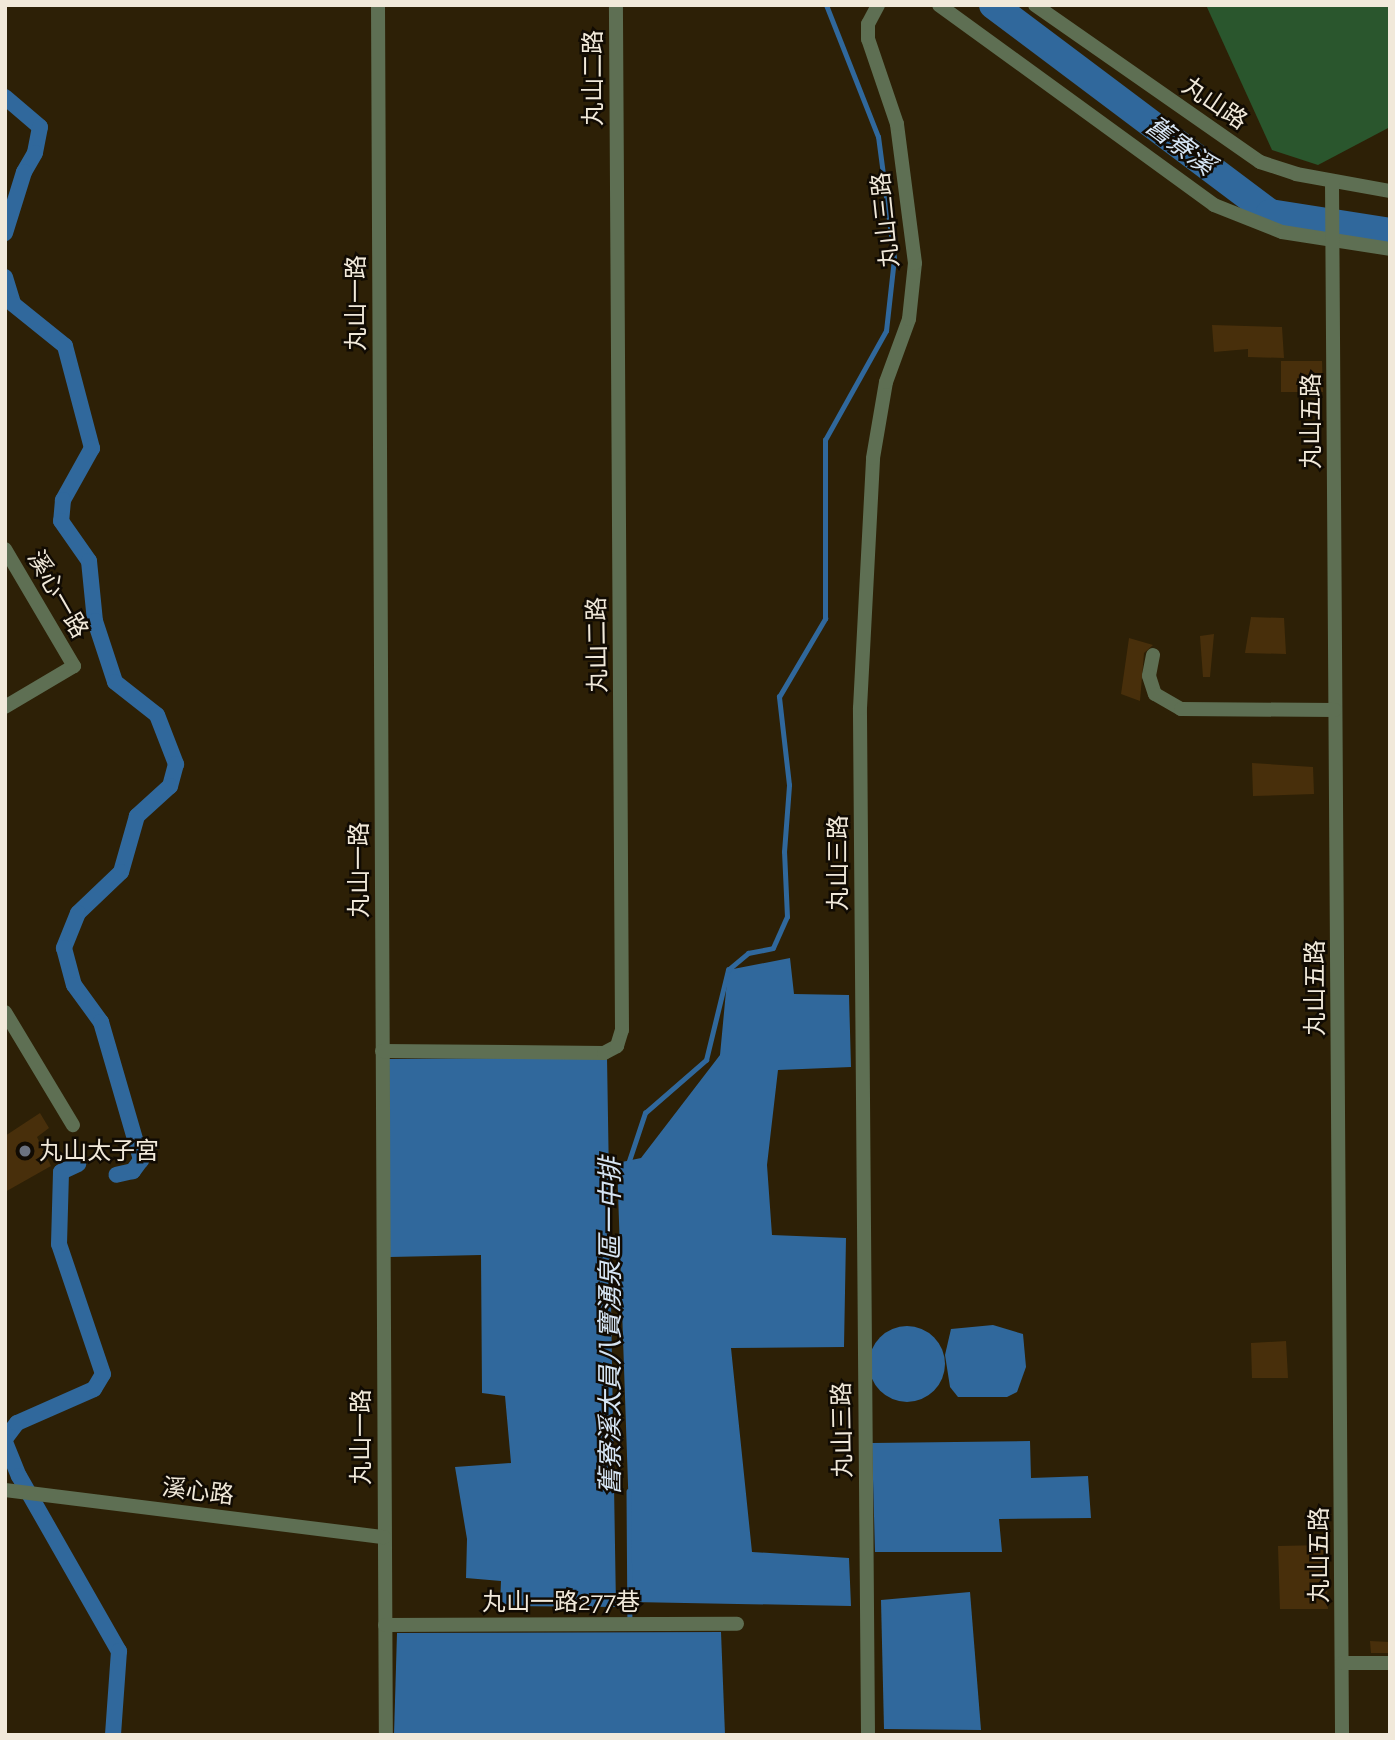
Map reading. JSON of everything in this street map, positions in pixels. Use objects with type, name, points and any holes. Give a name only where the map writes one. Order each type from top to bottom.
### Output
[{"type":"street","name":"丸山一路","points":[[378,5],[386,1735]]},
{"type":"street","name":"丸山二路","points":[[382,1051],[604,1053],[617,1046],[622,1030],[616,5]]},
{"type":"street","name":"丸山三路","points":[[868,1735],[860,708],[873,458],[886,382],[909,319],[915,263],[897,124],[868,39],[868,24],[878,5]]},
{"type":"street","points":[[939,5],[1214,205],[1282,232],[1390,249]]},
{"type":"street","name":"丸山路","points":[[1034,5],[1260,162],[1332,182],[1390,191]]},
{"type":"street","name":"丸山五路","points":[[1332,182],[1342,1735]]},
{"type":"street","name":"溪心一路","points":[[5,549],[74,666],[5,707]]},
{"type":"street","points":[[1153,655],[1149,676],[1154,694],[1181,709],[1335,710]]},
{"type":"street","points":[[5,1012],[73,1125]]},
{"type":"street","name":"溪心路","points":[[5,1490],[384,1537]]},
{"type":"street","name":"丸山一路277巷","points":[[385,1625],[737,1624]]},
{"type":"street","points":[[1342,1663],[1390,1663]]},
{"type":"green space","points":[[1206,5],[1390,5],[1390,127],[1318,165],[1272,150]]},
{"type":"water","points":[[790,958],[794,994],[849,995],[851,1067],[778,1070],[767,1165],[772,1235],[846,1238],[844,1347],[731,1348],[752,1552],[849,1558],[851,1606],[632,1602],[617,1163],[641,1158],[720,1055],[728,970]]},
{"type":"water","points":[[607,1057],[616,1607],[500,1606],[501,1581],[466,1578],[467,1539],[455,1467],[511,1463],[505,1396],[482,1393],[481,1255],[390,1257],[389,1059]]},
{"type":"water","points":[[993,1325],[1023,1334],[1026,1367],[1017,1392],[1007,1397],[958,1397],[950,1387],[945,1355],[951,1329]]},
{"type":"water","points":[[907,1326],[922,1329],[934,1337],[942,1349],[945,1364],[942,1379],[934,1391],[922,1399],[907,1402],[892,1399],[880,1391],[872,1379],[869,1364],[872,1349],[880,1337],[892,1329]]},
{"type":"water","points":[[1030,1441],[1031,1478],[1088,1476],[1091,1518],[999,1519],[1002,1552],[875,1552],[872,1443]]},
{"type":"water","points":[[970,1592],[981,1730],[884,1729],[881,1600]]},
{"type":"water","points":[[721,1632],[725,1735],[394,1735],[397,1633]]},
{"type":"building","points":[[1212,325],[1282,327],[1284,358],[1248,357],[1248,349],[1214,352]]},
{"type":"building","points":[[1281,361],[1322,361],[1323,392],[1281,392]]},
{"type":"building","points":[[1251,617],[1284,618],[1286,654],[1245,653]]},
{"type":"building","points":[[1214,634],[1210,677],[1203,677],[1200,636]]},
{"type":"building","points":[[1129,638],[1153,645],[1144,653],[1140,701],[1121,694]]},
{"type":"building","points":[[1252,763],[1313,767],[1314,794],[1253,796]]},
{"type":"building","name":"丸山太子宮","points":[[40,1113],[49,1128],[37,1137],[51,1166],[5,1192],[5,1136]]},
{"type":"building","points":[[1286,1341],[1288,1378],[1252,1378],[1251,1343]]},
{"type":"building","points":[[1325,1545],[1328,1609],[1280,1609],[1278,1546]]},
{"type":"building","points":[[1370,1641],[1390,1642],[1390,1653],[1371,1653]]},
{"type":"waterway","name":"舊寮溪太員八寶湧泉區一中排","points":[[628,1164],[645,1113],[706,1060],[728,970],[748,953],[773,948],[787,917],[784,852],[789,785],[779,697],[825,619],[825,440],[886,331],[894,258],[878,137],[826,5]]},
{"type":"waterway","name":"舊寮溪","points":[[993,5],[1270,213],[1390,232]]},
{"type":"waterway","points":[[5,97],[40,127],[35,153],[24,172],[5,233]]},
{"type":"waterway","points":[[5,277],[13,304],[65,346],[92,448],[63,500],[61,521],[89,561],[95,621],[115,682],[157,715],[176,764],[170,786],[137,816],[121,872],[78,913],[64,948],[74,985],[101,1022],[141,1160],[133,1171],[116,1175]]},
{"type":"waterway","points":[[5,1439],[17,1423],[94,1389],[103,1374],[59,1244],[61,1172],[78,1164]]},
{"type":"waterway","points":[[5,1442],[19,1476],[119,1651],[113,1735]]},
{"type":"waterway","name":"舊寮溪太員八寶湧泉區一中排","points":[[629,1491],[630,1620]]},
{"type":"place","name":"丸山太子宮","points":[[25,1151]]}]
